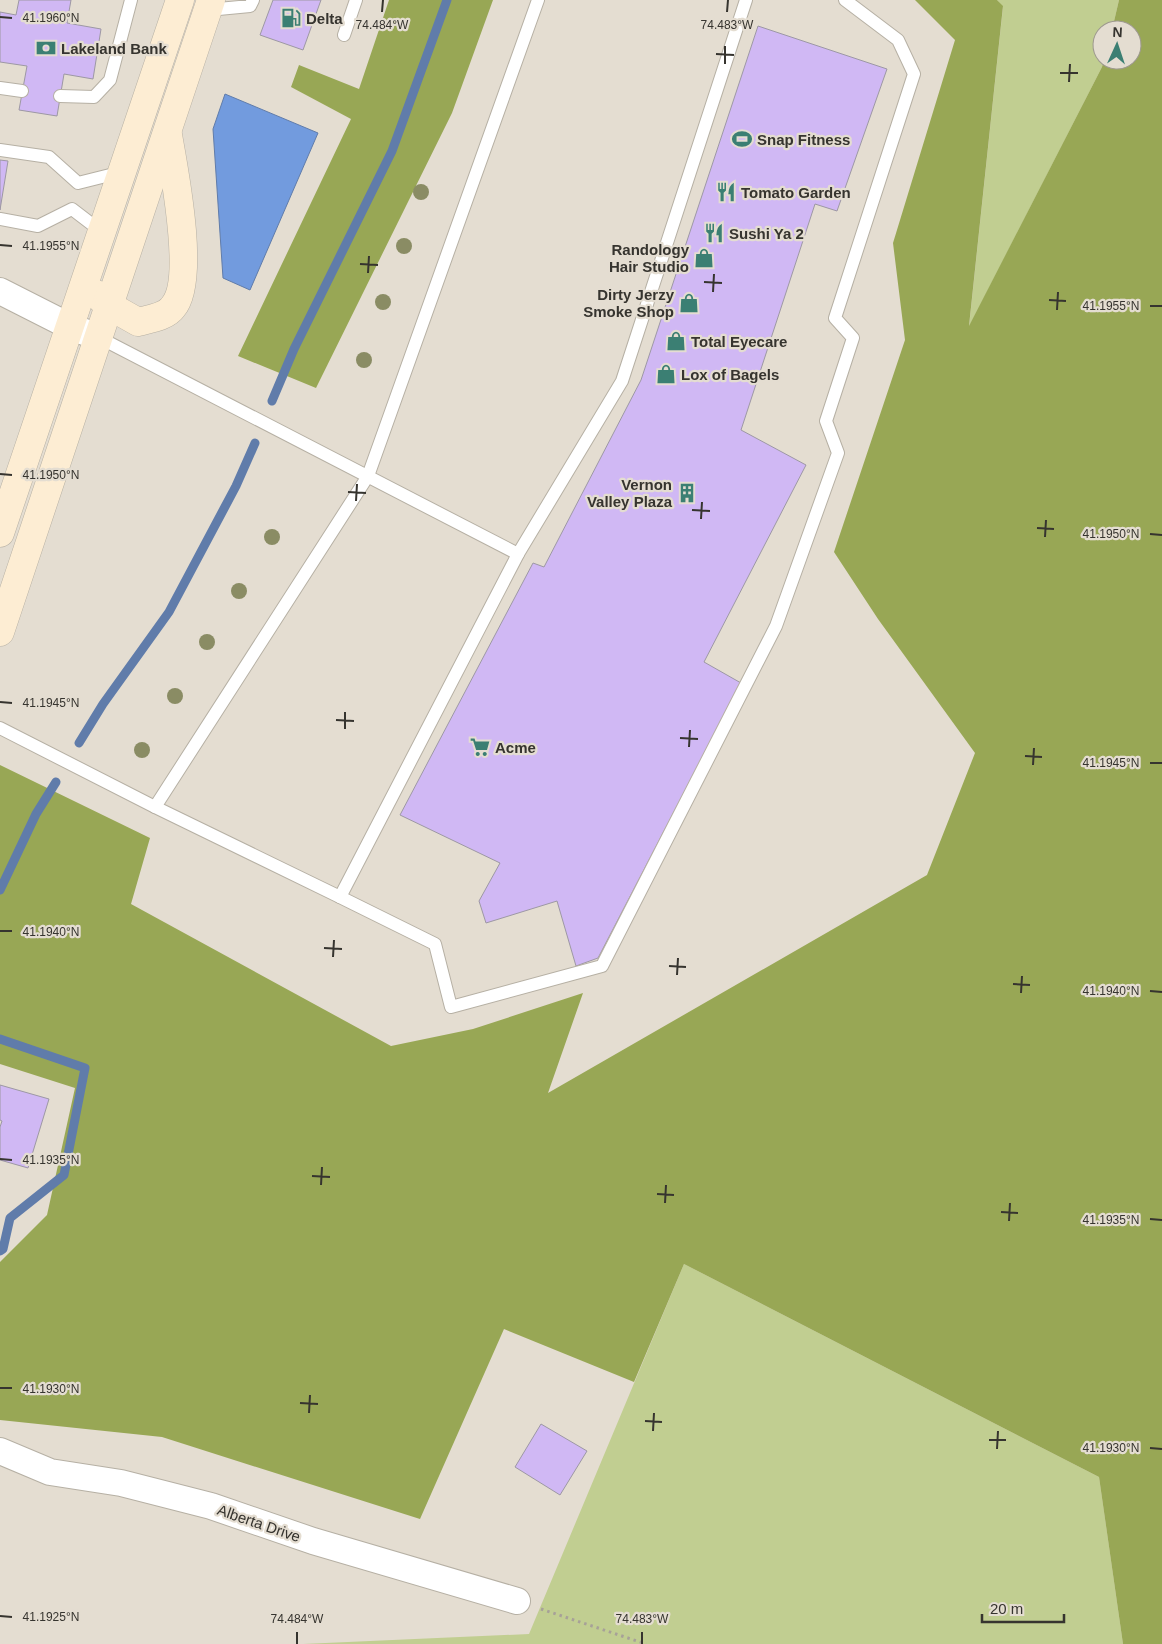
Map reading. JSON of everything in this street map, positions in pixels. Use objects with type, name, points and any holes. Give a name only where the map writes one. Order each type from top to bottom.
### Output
[{"type":"main road","points":[[0,533],[180,0]]},
{"type":"main road","points":[[0,632],[210,5]]},
{"type":"main road","points":[[84,284],[108,306],[138,322],[158,317],[173,308],[181,290],[183,250],[180,197],[168,134]]},
{"type":"street","points":[[0,291],[70,327],[98,337]]},
{"type":"street","name":"Alberta Drive","points":[[0,1451],[50,1472],[121,1483],[211,1506],[313,1541],[517,1601]]},
{"type":"lane","points":[[60,96],[94,97],[110,80],[131,0]]},
{"type":"lane","points":[[210,5],[250,6],[252,0]]},
{"type":"lane","points":[[344,34],[356,0]]},
{"type":"lane","points":[[155,807],[368,476],[538,0]]},
{"type":"lane","points":[[340,896],[518,554],[622,381],[746,0]]},
{"type":"lane","points":[[0,728],[155,807],[435,944],[452,1006],[602,966],[776,626],[838,453],[826,421],[853,338],[836,318],[914,74],[898,40],[845,0]]},
{"type":"lane","points":[[0,88],[22,91]]},
{"type":"lane","points":[[0,150],[49,158],[78,183],[122,172]]},
{"type":"lane","points":[[0,220],[38,226],[72,209],[102,232]]},
{"type":"lane","points":[[98,337],[518,554]]},
{"type":"path","points":[[517,1601],[646,1644]]},
{"type":"green space","points":[[389,0],[493,0],[452,113],[316,388],[238,356],[351,119],[291,87],[299,65],[359,89]]},
{"type":"green space","points":[[915,0],[997,0],[1003,6],[969,326],[1100,70],[1142,70],[1142,20],[1114,20],[1119,0],[1162,0],[1162,1644],[1123,1644],[1099,1477],[684,1264],[634,1382],[504,1329],[420,1519],[162,1437],[0,1420],[0,1262],[47,1215],[75,1088],[0,1064],[0,765],[150,838],[131,904],[391,1046],[473,1029],[583,993],[548,1093],[927,875],[975,753],[878,619],[834,552],[905,340],[893,243],[955,40]]},
{"type":"green space","points":[[997,0],[1119,0],[1114,20],[1092,20],[1092,70],[1100,70],[969,327],[1003,7]]},
{"type":"green space","points":[[684,1264],[1099,1477],[1123,1644],[303,1644],[529,1634]]},
{"type":"water","points":[[225,94],[318,133],[250,290],[223,278],[213,129]]},
{"type":"building","points":[[19,0],[71,0],[67,23],[101,29],[93,79],[64,74],[57,116],[19,110],[27,66],[0,62],[0,12],[16,15]]},
{"type":"building","name":"Delta","points":[[273,0],[321,0],[303,50],[260,35]]},
{"type":"building","name":"Vernon Valley Plaza","points":[[758,26],[887,69],[837,211],[815,204],[741,430],[806,465],[704,662],[741,683],[598,958],[576,966],[557,901],[486,923],[479,901],[500,863],[400,815],[533,563],[544,567],[641,380]]},
{"type":"building","points":[[0,160],[8,161],[0,210]]},
{"type":"building","points":[[0,1085],[49,1099],[28,1168],[0,1160],[0,1127],[2,1121],[0,1120]]},
{"type":"building","points":[[541,1424],[587,1451],[560,1495],[515,1467]]},
{"type":"waterway","points":[[272,401],[294,349],[392,151],[447,0]]},
{"type":"waterway","points":[[79,743],[103,704],[169,612],[236,486],[255,443]]},
{"type":"waterway","points":[[0,890],[36,814],[56,782]]},
{"type":"waterway","points":[[0,1039],[85,1068],[64,1175],[10,1218],[3,1249],[0,1251]]},
{"type":"place","name":"Delta","points":[[291,18]]},
{"type":"place","name":"Lakeland Bank","points":[[46,48]]},
{"type":"place","name":"Snap Fitness","points":[[742,139]]},
{"type":"place","name":"Tomato Garden","points":[[726,192]]},
{"type":"place","name":"Sushi Ya 2","points":[[714,233]]},
{"type":"place","name":"Randology Hair Studio","points":[[704,258]]},
{"type":"place","name":"Dirty Jerzy Smoke Shop","points":[[689,303]]},
{"type":"place","name":"Total Eyecare","points":[[676,341]]},
{"type":"place","name":"Lox of Bagels","points":[[666,374]]},
{"type":"place","name":"Vernon Valley Plaza","points":[[687,493]]},
{"type":"place","name":"Acme","points":[[480,747]]}]
